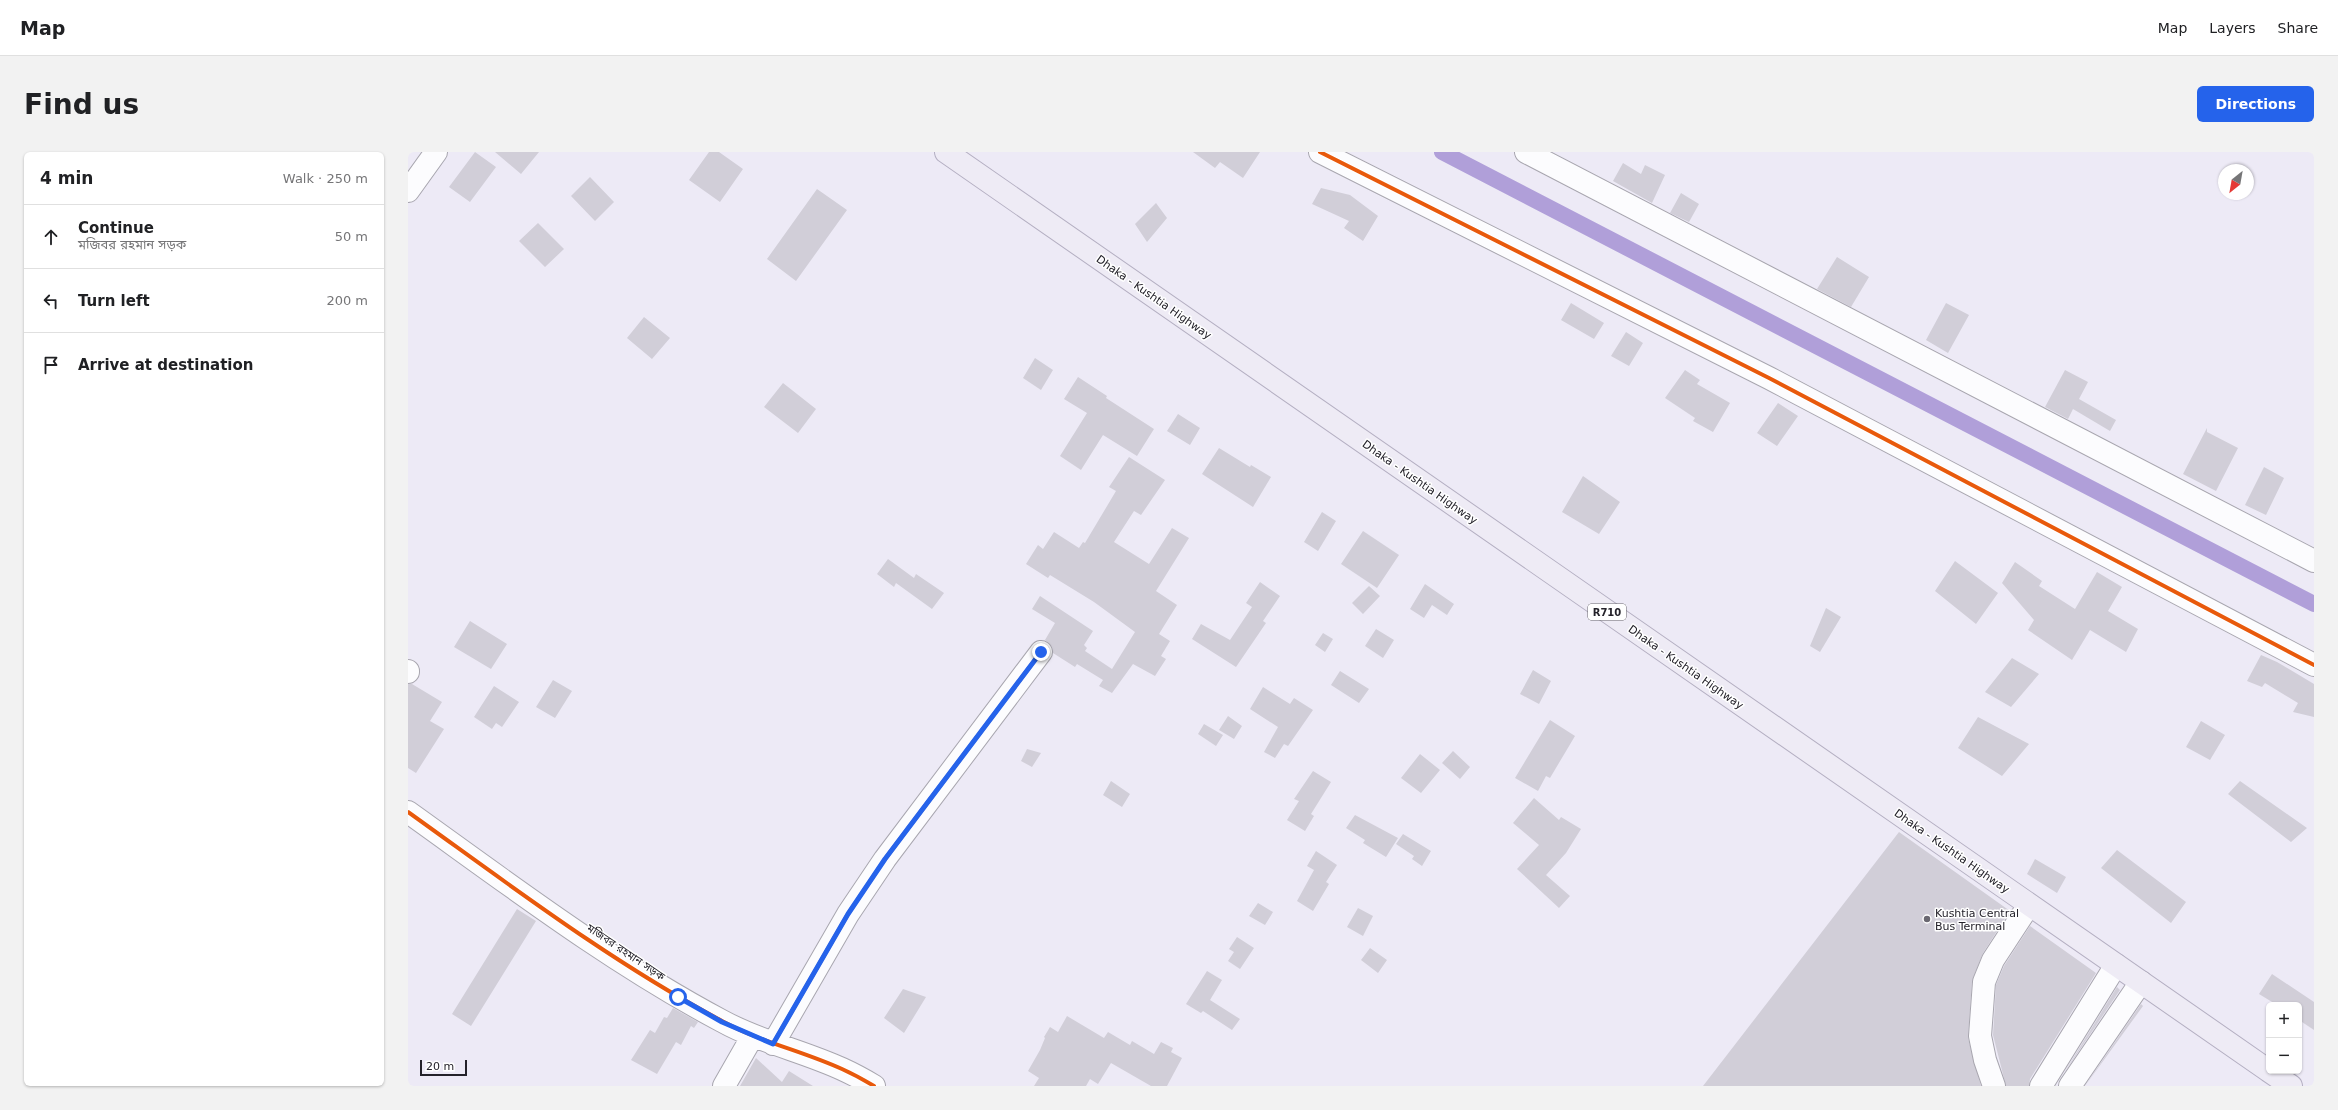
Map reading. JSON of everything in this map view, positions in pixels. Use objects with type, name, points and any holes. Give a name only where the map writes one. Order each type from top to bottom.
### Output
[{"type":"main road","name":"Dhaka - Kushtia Highway","points":[[946,152],[2266,1069]]},
{"type":"main road","name":"Dhaka - Kushtia Highway","points":[[2273,1074],[2291,1086]]},
{"type":"street","points":[[408,191],[436,152]]},
{"type":"street","points":[[1320,152],[1769,378],[2314,665]]},
{"type":"street","points":[[1526,152],[2314,561]]},
{"type":"street","points":[[773,1044],[848,914],[885,859],[1041,652]]},
{"type":"street","name":"মজিবর রহমান সড়ক","points":[[408,812],[639,973],[722,1022],[752,1037],[842,1069],[874,1086]]},
{"type":"street","points":[[1994,1086],[1984,1060],[1980,1036],[1984,982],[1993,960],[2029,905]]},
{"type":"street","points":[[2041,1086],[2116,965]]},
{"type":"street","points":[[2070,1086],[2141,982]]},
{"type":"street","points":[[724,1086],[752,1037]]},
{"type":"building","points":[[475,152],[496,167],[470,202],[449,187]]},
{"type":"building","points":[[495,152],[539,152],[521,174]]},
{"type":"building","points":[[709,152],[719,152],[743,169],[720,202],[689,180]]},
{"type":"building","points":[[1193,152],[1260,152],[1243,178],[1220,162],[1215,168]]},
{"type":"building","points":[[1623,163],[1641,174],[1645,165],[1665,175],[1652,203],[1613,181]]},
{"type":"building","points":[[590,177],[614,202],[595,221],[571,196]]},
{"type":"building","points":[[1321,188],[1350,195],[1378,216],[1363,241],[1344,228],[1349,221],[1312,204]]},
{"type":"building","points":[[817,189],[847,210],[796,281],[767,259]]},
{"type":"building","points":[[1681,193],[1699,204],[1689,222],[1670,213]]},
{"type":"building","points":[[1156,203],[1167,218],[1147,242],[1135,224]]},
{"type":"building","points":[[538,223],[564,249],[545,267],[519,241]]},
{"type":"building","points":[[1837,257],[1869,277],[1851,307],[1817,289]]},
{"type":"building","points":[[1571,303],[1604,323],[1594,339],[1561,320]]},
{"type":"building","points":[[1946,303],[1969,315],[1948,353],[1926,340]]},
{"type":"building","points":[[644,317],[670,338],[652,359],[627,338]]},
{"type":"building","points":[[1626,332],[1643,343],[1629,366],[1611,356]]},
{"type":"building","points":[[1035,358],[1053,370],[1041,390],[1023,378]]},
{"type":"building","points":[[1685,370],[1700,380],[1697,384],[1730,403],[1713,432],[1693,421],[1695,418],[1665,398]]},
{"type":"building","points":[[2065,370],[2088,382],[2079,399],[2116,420],[2110,431],[2073,409],[2068,419],[2045,407]]},
{"type":"building","points":[[1078,377],[1107,396],[1106,398],[1154,429],[1137,456],[1103,435],[1081,470],[1060,456],[1087,413],[1064,399]]},
{"type":"building","points":[[783,383],[816,409],[798,433],[764,407]]},
{"type":"building","points":[[1778,403],[1798,416],[1777,446],[1757,433]]},
{"type":"building","points":[[1178,414],[1200,428],[1190,445],[1167,431]]},
{"type":"building","points":[[2207,428],[2207,432],[2238,448],[2216,491],[2183,474]]},
{"type":"building","points":[[1219,448],[1250,467],[1251,465],[1271,477],[1253,507],[1202,474]]},
{"type":"building","points":[[1129,457],[1165,480],[1141,515],[1134,511],[1114,542],[1149,564],[1172,528],[1189,538],[1156,591],[1177,605],[1159,634],[1170,641],[1161,656],[1166,659],[1155,676],[1133,664],[1112,693],[1099,686],[1103,680],[1077,664],[1075,667],[1053,653],[1052,647],[1045,640],[1055,623],[1032,609],[1040,596],[1093,631],[1084,645],[1087,648],[1085,651],[1112,669],[1135,632],[1094,602],[1050,575],[1048,578],[1026,564],[1038,545],[1043,549],[1054,532],[1079,548],[1083,542],[1085,543],[1116,491],[1109,487]]},
{"type":"building","points":[[2264,467],[2284,478],[2266,515],[2245,505]]},
{"type":"building","points":[[1583,476],[1620,502],[1599,534],[1562,512]]},
{"type":"building","points":[[1322,512],[1336,521],[1318,551],[1304,542]]},
{"type":"building","points":[[1363,531],[1399,555],[1377,588],[1341,564]]},
{"type":"building","points":[[888,559],[914,578],[916,574],[944,593],[932,609],[896,583],[894,587],[877,574]]},
{"type":"building","points":[[1955,561],[1998,593],[1976,624],[1935,591]]},
{"type":"building","points":[[2015,562],[2042,581],[2039,586],[2075,609],[2097,572],[2122,587],[2108,611],[2138,629],[2126,652],[2090,630],[2072,660],[2028,630],[2034,620],[2002,583]]},
{"type":"building","points":[[1260,582],[1280,596],[1263,621],[1266,623],[1236,667],[1192,639],[1201,624],[1230,640],[1252,607],[1246,603]]},
{"type":"building","points":[[1425,584],[1454,604],[1447,615],[1432,605],[1424,618],[1410,609]]},
{"type":"building","points":[[1369,586],[1380,596],[1363,614],[1352,603]]},
{"type":"building","points":[[1826,608],[1841,617],[1820,652],[1810,646]]},
{"type":"building","points":[[470,621],[507,644],[491,669],[454,647]]},
{"type":"building","points":[[1376,629],[1394,640],[1383,658],[1365,646]]},
{"type":"building","points":[[1323,633],[1333,639],[1325,652],[1315,645]]},
{"type":"building","points":[[2261,655],[2277,662],[2314,684],[2314,717],[2293,712],[2298,703],[2265,683],[2262,687],[2247,681]]},
{"type":"building","points":[[2012,658],[2039,674],[2011,707],[1985,692]]},
{"type":"building","points":[[1533,670],[1551,681],[1539,704],[1520,694]]},
{"type":"building","points":[[1340,671],[1369,689],[1359,703],[1331,685]]},
{"type":"building","points":[[553,680],[572,691],[555,718],[536,707]]},
{"type":"building","points":[[408,684],[412,684],[442,702],[430,721],[444,729],[416,773],[408,768]]},
{"type":"building","points":[[494,686],[519,702],[502,727],[496,723],[492,729],[474,717]]},
{"type":"building","points":[[1263,687],[1290,704],[1294,698],[1313,710],[1288,746],[1284,744],[1275,758],[1264,752],[1278,727],[1250,709]]},
{"type":"building","points":[[1228,716],[1242,726],[1234,739],[1219,730]]},
{"type":"building","points":[[1978,717],[2029,744],[2002,776],[1958,748]]},
{"type":"building","points":[[1550,720],[1575,736],[1550,778],[1546,776],[1538,791],[1515,778]]},
{"type":"building","points":[[2201,721],[2225,735],[2210,760],[2186,747]]},
{"type":"building","points":[[1204,724],[1223,735],[1216,746],[1198,734]]},
{"type":"building","points":[[1027,749],[1041,753],[1032,767],[1021,761]]},
{"type":"building","points":[[1453,751],[1470,767],[1460,779],[1442,763]]},
{"type":"building","points":[[1420,754],[1440,770],[1421,793],[1401,778]]},
{"type":"building","points":[[1313,771],[1331,782],[1311,814],[1314,816],[1305,831],[1287,820],[1299,801],[1294,799]]},
{"type":"building","points":[[1111,781],[1130,794],[1122,807],[1103,795]]},
{"type":"building","points":[[2240,781],[2307,828],[2291,842],[2228,794]]},
{"type":"building","points":[[1534,798],[1559,820],[1561,817],[1581,829],[1566,853],[1546,875],[1570,896],[1559,908],[1517,869],[1539,845],[1513,823]]},
{"type":"building","points":[[1355,815],[1398,838],[1386,857],[1363,843],[1365,840],[1346,828]]},
{"type":"building","name":"Kushtia Central Bus Terminal","points":[[1899,832],[2010,911],[1983,953],[1972,981],[1968,1038],[1981,1086],[1703,1086]]},
{"type":"building","points":[[1403,834],[1431,851],[1422,866],[1412,859],[1414,856],[1396,844]]},
{"type":"building","points":[[2117,850],[2186,902],[2171,923],[2101,868]]},
{"type":"building","points":[[1316,851],[1337,865],[1326,882],[1329,884],[1313,911],[1297,901],[1314,870],[1307,866]]},
{"type":"building","points":[[2035,859],[2066,877],[2057,893],[2027,874]]},
{"type":"building","points":[[1258,903],[1273,912],[1265,925],[1249,916]]},
{"type":"building","points":[[1358,908],[1373,916],[1363,936],[1347,927]]},
{"type":"building","points":[[517,909],[536,921],[471,1026],[452,1014]]},
{"type":"building","points":[[2030,926],[2096,973],[2030,1079],[2029,1086],[2006,1086],[1993,1035],[1996,985],[2004,966]]},
{"type":"building","points":[[1237,937],[1254,948],[1240,969],[1228,961],[1234,952],[1229,949]]},
{"type":"building","points":[[1370,948],[1387,960],[1378,973],[1361,960]]},
{"type":"building","points":[[1207,971],[1222,980],[1210,1000],[1240,1019],[1232,1030],[1203,1011],[1201,1013],[1186,1004]]},
{"type":"building","points":[[2272,974],[2314,1002],[2314,1030],[2302,1022],[2302,1002],[2272,1002],[2259,994]]},
{"type":"building","points":[[2117,987],[2120,990],[2064,1073]]},
{"type":"building","points":[[903,989],[926,997],[904,1033],[884,1018]]},
{"type":"building","points":[[2141,1004],[2143,1006],[2085,1086]]},
{"type":"building","points":[[673,1008],[698,1022],[694,1028],[691,1026],[681,1045],[676,1042],[657,1074],[631,1060],[650,1030],[655,1033],[664,1017],[667,1018]]},
{"type":"building","points":[[1067,1016],[1104,1038],[1108,1032],[1130,1045],[1132,1041],[1154,1054],[1161,1042],[1173,1048],[1171,1052],[1182,1058],[1167,1086],[1151,1086],[1111,1063],[1098,1084],[1090,1079],[1086,1086],[1034,1086],[1039,1078],[1028,1071],[1040,1050],[1045,1038],[1044,1037],[1050,1027],[1058,1032]]},
{"type":"building","points":[[756,1058],[782,1082],[789,1071],[813,1086],[740,1086]]},
{"type":"waterway","points":[[1442,152],[2314,604]]},
{"type":"cycle path","points":[[1320,152],[1769,378],[2314,665]]},
{"type":"cycle path","points":[[773,1044],[848,914],[885,859],[1041,652]]},
{"type":"cycle path","points":[[408,812],[523,895],[640,974],[736,1028],[766,1041],[827,1063],[874,1086]]},
{"type":"place","name":"Kushtia Central Bus Terminal","points":[[1927,919]]},
{"type":"route","points":[[678,997],[752,1037],[773,1044],[848,914],[885,859],[1041,652]]}]
